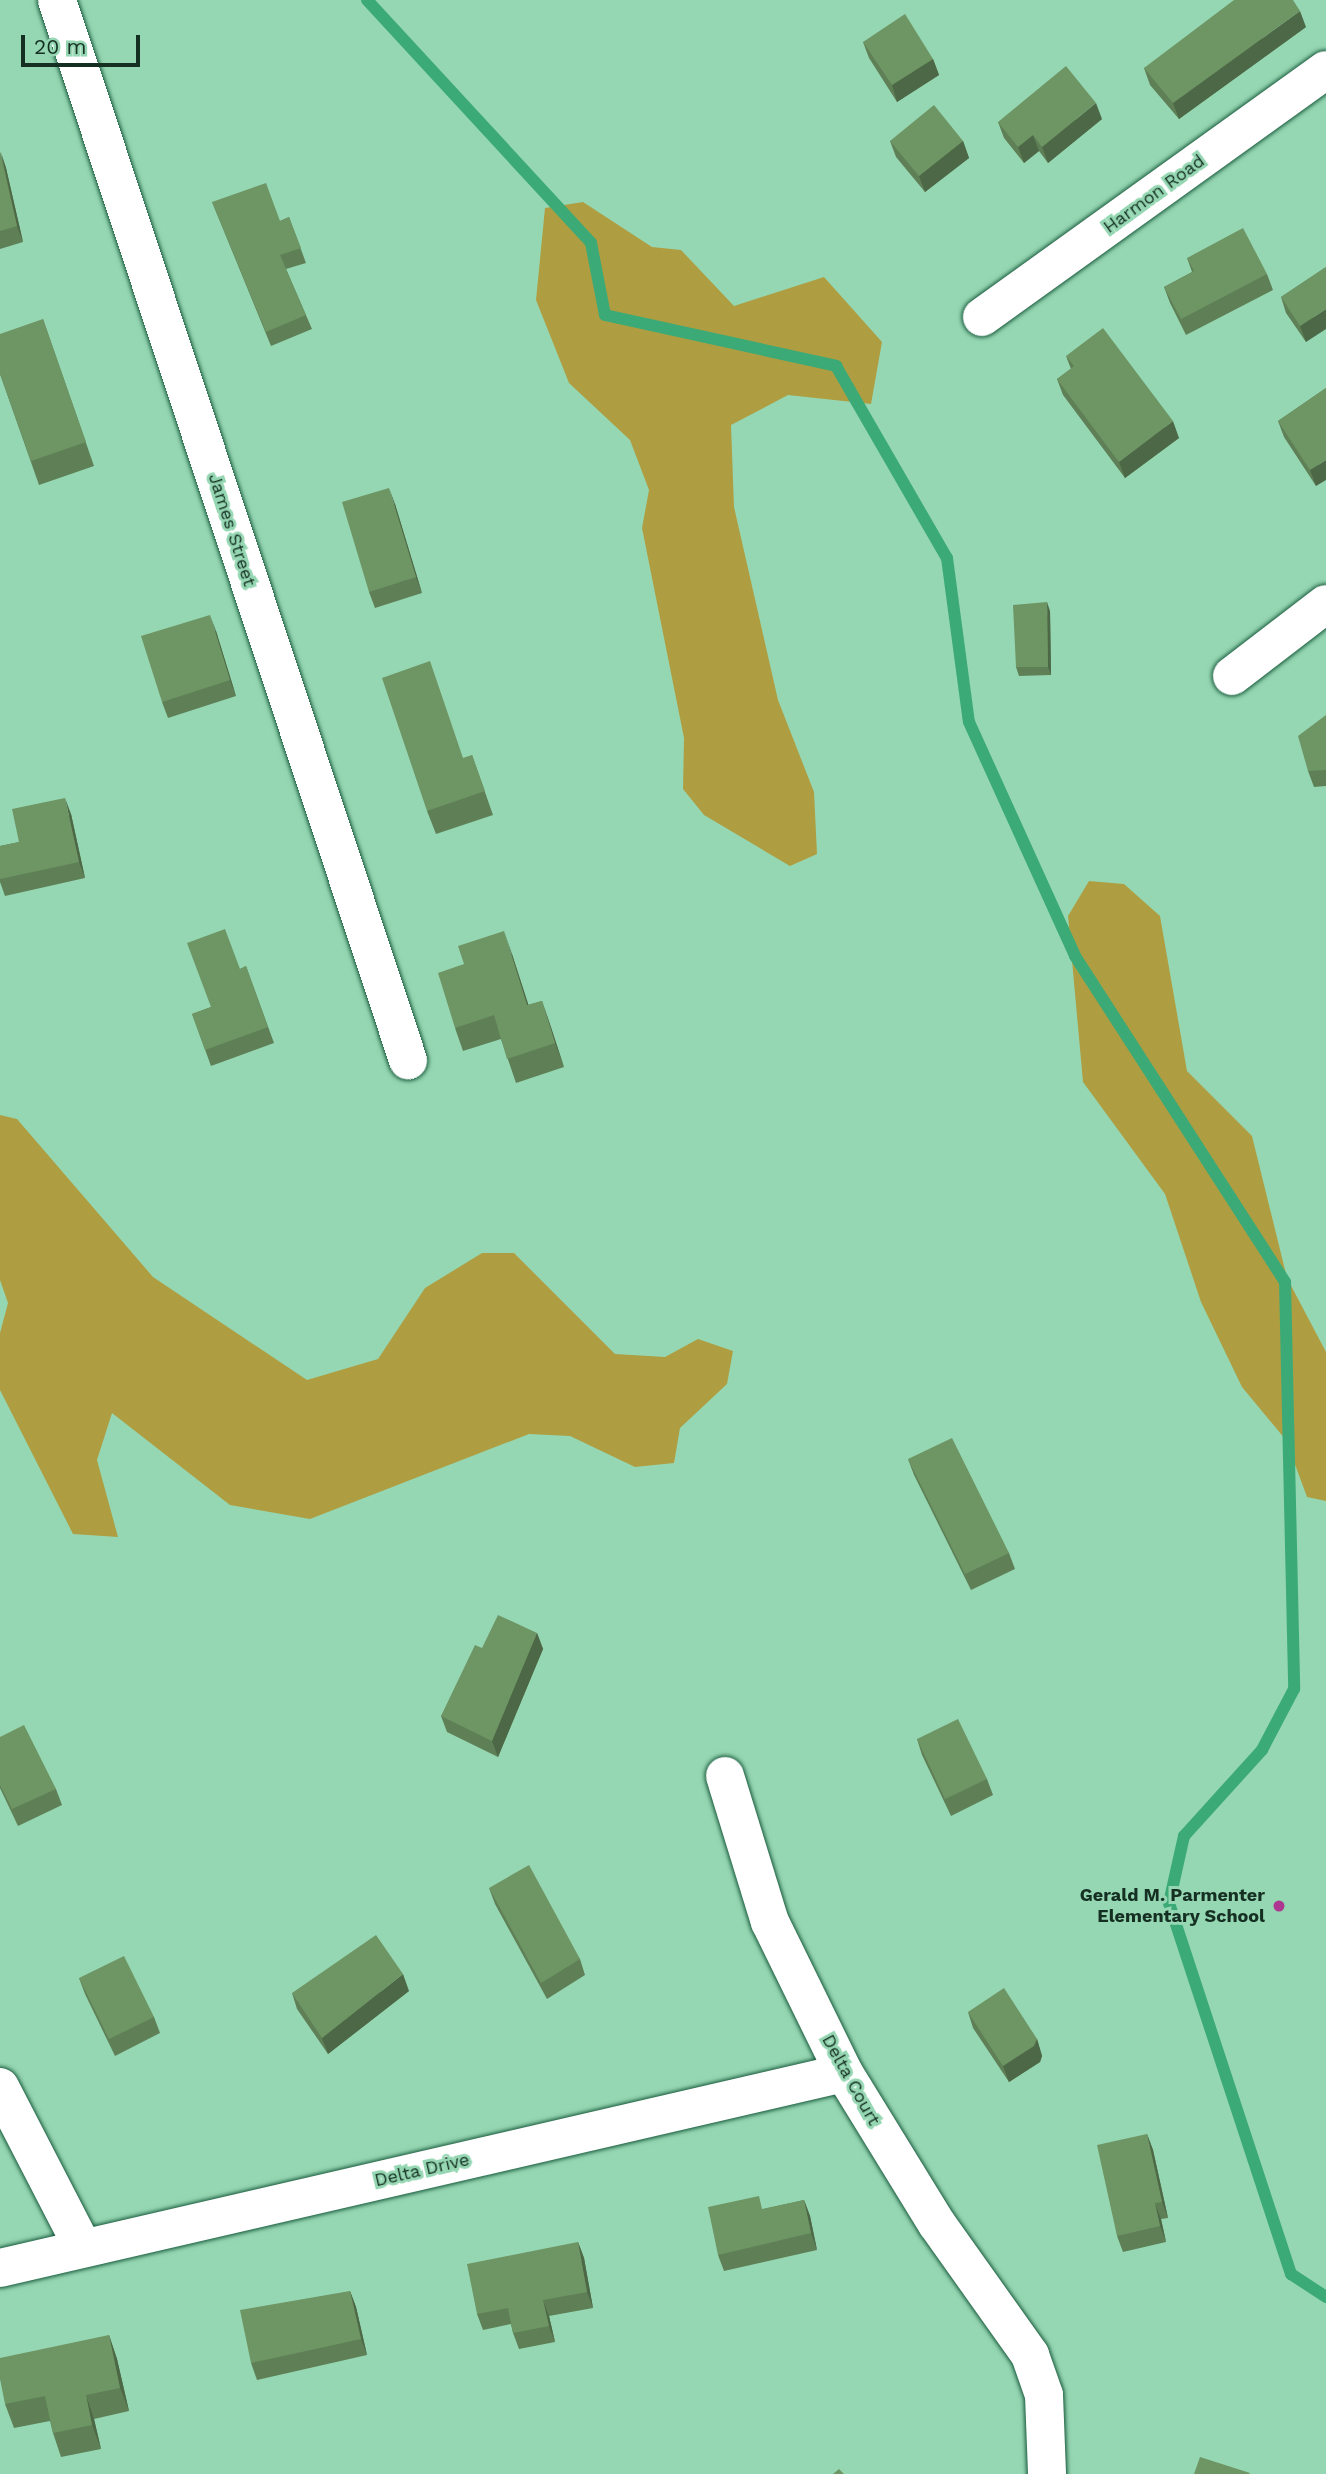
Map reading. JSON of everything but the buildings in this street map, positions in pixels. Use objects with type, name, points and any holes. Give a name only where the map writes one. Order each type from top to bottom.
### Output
[{"type":"street","name":"James Street","points":[[57,0],[408,1060]]},
{"type":"street","name":"Harmon Road","points":[[982,317],[1326,70]]},
{"type":"street","points":[[1232,676],[1326,604]]},
{"type":"street","name":"Delta Court","points":[[725,1776],[770,1922],[844,2073],[937,2224],[1030,2356],[1044,2395],[1047,2474]]},
{"type":"street","name":"Delta Drive","points":[[0,2268],[844,2073]]},
{"type":"street","points":[[0,2087],[83,2248]]},
{"type":"shaded area","points":[[583,202],[652,247],[681,250],[734,306],[824,277],[882,342],[871,404],[788,395],[731,425],[734,507],[778,700],[814,792],[817,854],[790,866],[704,815],[683,789],[684,738],[642,528],[649,490],[630,440],[569,383],[536,300],[545,208]]},
{"type":"shaded area","points":[[1089,881],[1124,884],[1160,916],[1187,1071],[1252,1136],[1287,1278],[1326,1352],[1326,1501],[1307,1497],[1286,1440],[1242,1387],[1201,1302],[1165,1194],[1083,1082],[1068,916]]},
{"type":"shaded area","points":[[0,1115],[17,1119],[153,1277],[307,1380],[378,1359],[425,1288],[482,1253],[514,1253],[615,1354],[665,1357],[698,1339],[733,1351],[727,1384],[680,1428],[674,1463],[635,1467],[570,1436],[529,1434],[310,1519],[230,1505],[112,1413],[97,1460],[118,1537],[73,1534],[0,1390],[0,1333],[8,1303],[0,1280]]},
{"type":"waterway","points":[[367,0],[591,243],[605,315],[836,366],[947,558],[969,722],[1075,956],[1285,1282],[1294,1689],[1262,1750],[1184,1836],[1169,1903],[1291,2274],[1326,2297]]},
{"type":"place","name":"Gerald M. Parmenter Elementary School","points":[[1279,1906]]}]
